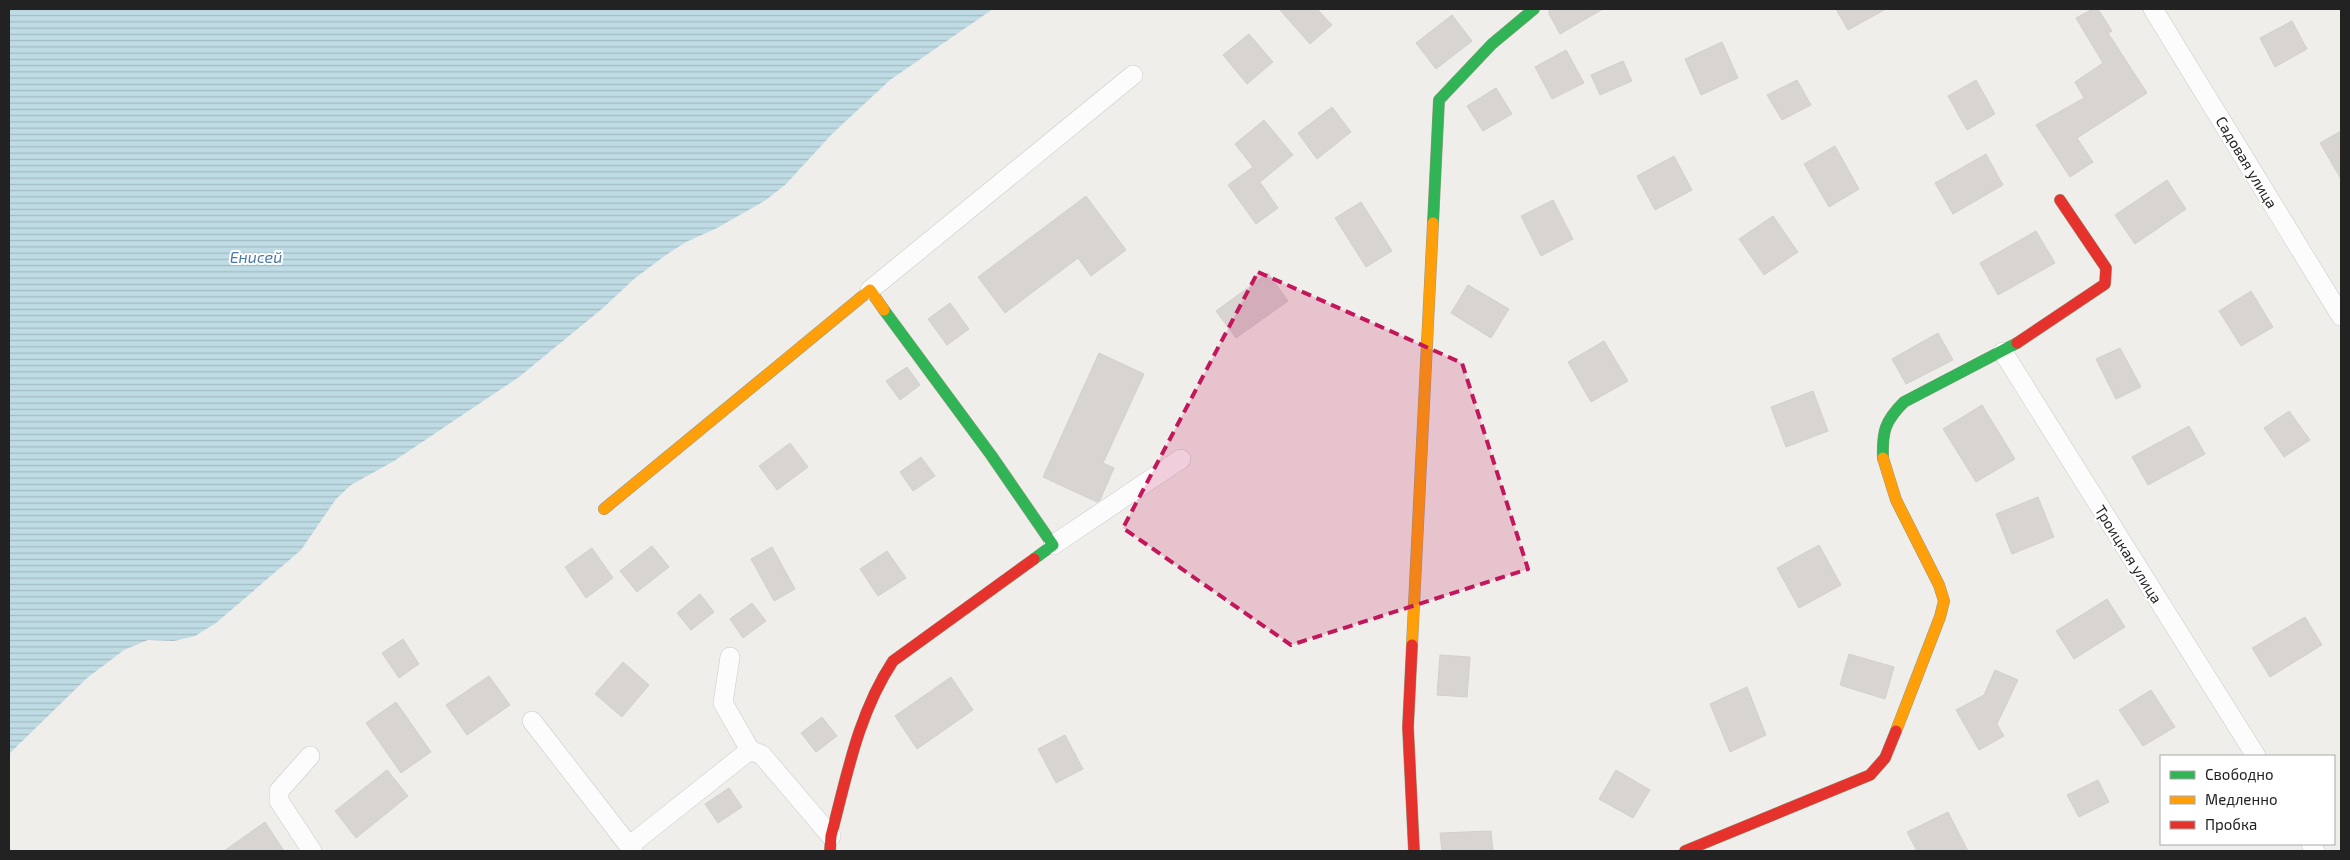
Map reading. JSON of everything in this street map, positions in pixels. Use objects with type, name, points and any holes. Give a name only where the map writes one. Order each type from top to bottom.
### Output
[{"type":"street","points":[[1414,851],[1408,726],[1440,100],[1492,44],[1534,9]]},
{"type":"street","name":"Садовая улица","points":[[2153,9],[2341,316]]},
{"type":"street","points":[[604,508],[1132,75]]},
{"type":"street","points":[[1685,851],[1870,775],[1885,758],[1940,617],[1944,601],[1939,585],[1896,500],[1883,458],[1882,434],[1891,415],[1904,402],[2003,352],[2105,284],[2108,276],[2106,268],[2060,200]]},
{"type":"street","points":[[870,290],[1053,545]]},
{"type":"street","name":"Троицкая улица","points":[[2003,352],[2255,755]]},
{"type":"street","points":[[830,844],[864,712],[884,673],[893,661],[1053,545],[1181,459]]},
{"type":"street","points":[[730,658],[723,703],[750,750],[762,755],[830,844]]},
{"type":"street","points":[[532,721],[631,849],[750,750]]},
{"type":"street","points":[[310,756],[279,791],[279,801],[312,851]]},
{"type":"highlighted area","points":[[1258,272],[1462,363],[1528,569],[1291,645],[1123,528]]},
{"type":"water","name":"Енисей","points":[[9,9],[993,9],[890,80],[832,134],[786,184],[766,200],[717,228],[686,242],[666,255],[634,279],[603,308],[519,377],[394,461],[351,485],[336,499],[301,550],[216,623],[195,636],[174,641],[148,640],[124,650],[87,678],[9,754]]},
{"type":"building","points":[[1279,9],[1317,9],[1332,25],[1310,44]]},
{"type":"building","points":[[1549,9],[1603,9],[1560,34],[1549,14]]},
{"type":"building","points":[[1836,9],[1886,9],[1848,30]]},
{"type":"building","points":[[2093,9],[2098,9],[2112,31],[2108,33],[2147,93],[2077,138],[2093,162],[2070,177],[2036,125],[2084,98],[2075,82],[2103,63],[2076,18]]},
{"type":"building","points":[[1452,15],[1472,41],[1436,69],[1416,43]]},
{"type":"building","points":[[2292,21],[2307,49],[2275,67],[2260,38]]},
{"type":"building","points":[[1249,34],[1273,62],[1247,84],[1223,55]]},
{"type":"building","points":[[1722,42],[1738,78],[1701,95],[1685,59]]},
{"type":"building","points":[[1566,50],[1584,83],[1552,99],[1535,67]]},
{"type":"building","points":[[1623,61],[1632,81],[1600,95],[1591,75]]},
{"type":"building","points":[[1797,80],[1811,105],[1782,120],[1767,95]]},
{"type":"building","points":[[1976,80],[1995,114],[1967,130],[1948,96]]},
{"type":"building","points":[[1496,88],[1512,114],[1483,131],[1467,106]]},
{"type":"building","points":[[1332,107],[1351,132],[1317,159],[1298,133]]},
{"type":"building","points":[[1264,120],[1293,155],[1260,182],[1278,208],[1256,224],[1228,185],[1253,167],[1235,144]]},
{"type":"building","points":[[2341,131],[2341,179],[2320,143]]},
{"type":"building","points":[[1835,146],[1859,189],[1829,207],[1804,164]]},
{"type":"building","points":[[1986,154],[2003,185],[1953,214],[1935,183]]},
{"type":"building","points":[[1674,156],[1692,190],[1655,210],[1637,176]]},
{"type":"building","points":[[2167,180],[2186,209],[2135,244],[2115,215]]},
{"type":"building","points":[[1086,196],[1126,250],[1091,276],[1078,258],[1005,313],[978,277]]},
{"type":"building","points":[[1553,200],[1573,239],[1541,256],[1521,216]]},
{"type":"building","points":[[1361,202],[1392,251],[1366,267],[1335,218]]},
{"type":"building","points":[[1773,216],[1798,252],[1764,275],[1739,239]]},
{"type":"building","points":[[2036,231],[2055,263],[1998,295],[1980,263]]},
{"type":"building","points":[[1268,273],[1288,301],[1236,338],[1216,311]]},
{"type":"building","points":[[1468,285],[1509,309],[1491,338],[1451,313]]},
{"type":"building","points":[[2251,291],[2273,327],[2241,346],[2219,311]]},
{"type":"building","points":[[950,303],[969,329],[947,345],[928,319]]},
{"type":"building","points":[[1938,333],[1953,360],[1906,384],[1892,359]]},
{"type":"building","points":[[1604,341],[1628,381],[1591,402],[1568,362]]},
{"type":"building","points":[[2120,348],[2141,387],[2116,399],[2096,359]]},
{"type":"building","points":[[1099,353],[1144,374],[1103,463],[1114,468],[1100,500],[1097,502],[1043,477]]},
{"type":"building","points":[[907,367],[920,385],[900,400],[886,381]]},
{"type":"building","points":[[1813,391],[1828,431],[1786,447],[1771,407]]},
{"type":"building","points":[[1982,405],[2015,459],[1976,482],[1943,429]]},
{"type":"building","points":[[2289,411],[2310,440],[2284,457],[2264,428]]},
{"type":"building","points":[[2189,426],[2205,454],[2148,485],[2132,457]]},
{"type":"building","points":[[790,443],[808,467],[777,490],[759,466]]},
{"type":"building","points":[[921,457],[935,476],[913,491],[900,472]]},
{"type":"building","points":[[2038,497],[2054,537],[2012,554],[1996,514]]},
{"type":"building","points":[[1819,545],[1841,585],[1799,608],[1777,568]]},
{"type":"building","points":[[652,546],[669,567],[637,592],[620,571]]},
{"type":"building","points":[[772,547],[795,589],[774,601],[751,559]]},
{"type":"building","points":[[592,548],[613,578],[586,598],[565,567]]},
{"type":"building","points":[[887,551],[906,578],[878,596],[860,569]]},
{"type":"building","points":[[700,594],[714,612],[691,630],[677,613]]},
{"type":"building","points":[[2107,599],[2125,627],[2074,659],[2056,631]]},
{"type":"building","points":[[752,603],[766,621],[743,638],[730,619]]},
{"type":"building","points":[[2305,617],[2322,645],[2270,677],[2252,648]]},
{"type":"building","points":[[403,639],[419,664],[399,678],[382,653]]},
{"type":"building","points":[[1849,654],[1894,667],[1885,699],[1840,685]]},
{"type":"building","points":[[1440,655],[1470,657],[1467,697],[1437,695]]},
{"type":"building","points":[[623,662],[649,685],[622,717],[595,694]]},
{"type":"building","points":[[1995,670],[2018,680],[1997,724],[2004,736],[1979,750],[1956,710],[1984,695]]},
{"type":"building","points":[[489,676],[510,705],[467,735],[446,705]]},
{"type":"building","points":[[951,677],[973,710],[917,749],[895,716]]},
{"type":"building","points":[[1747,687],[1766,735],[1730,752],[1710,704]]},
{"type":"building","points":[[2151,690],[2175,727],[2143,746],[2119,710]]},
{"type":"building","points":[[396,702],[431,752],[401,773],[366,723]]},
{"type":"building","points":[[822,717],[837,736],[816,752],[801,733]]},
{"type":"building","points":[[1065,735],[1083,769],[1056,783],[1038,749]]},
{"type":"building","points":[[387,770],[408,796],[356,838],[335,811]]},
{"type":"building","points":[[1616,770],[1650,790],[1633,818],[1599,799]]},
{"type":"building","points":[[2098,780],[2109,802],[2079,817],[2067,795]]},
{"type":"building","points":[[729,788],[742,807],[718,823],[705,804]]},
{"type":"building","points":[[1948,812],[1968,851],[1917,851],[1907,832]]},
{"type":"building","points":[[265,822],[284,851],[224,851]]},
{"type":"building","points":[[1491,831],[1493,851],[1442,851],[1440,833]]},
{"type":"traffic: fast","points":[[1433,223],[1439,100],[1492,44],[1534,9]]},
{"type":"traffic: fast","points":[[884,310],[991,455],[1053,545],[1034,559]]},
{"type":"traffic: fast","points":[[1883,458],[1883,441],[1886,427],[1904,402],[2017,343]]},
{"type":"traffic: slow","points":[[1412,645],[1433,223]]},
{"type":"traffic: slow","points":[[604,509],[870,290],[884,310]]},
{"type":"traffic: slow","points":[[1883,458],[1896,500],[1939,585],[1944,601],[1940,617],[1896,731]]},
{"type":"traffic: jam","points":[[2017,343],[2105,284],[2106,268],[2060,200]]},
{"type":"traffic: jam","points":[[830,851],[831,836],[848,768],[862,724],[881,681],[893,661],[1034,559]]},
{"type":"traffic: jam","points":[[1412,645],[1408,727],[1414,851]]},
{"type":"traffic: jam","points":[[1685,851],[1870,775],[1885,758],[1896,731]]}]
